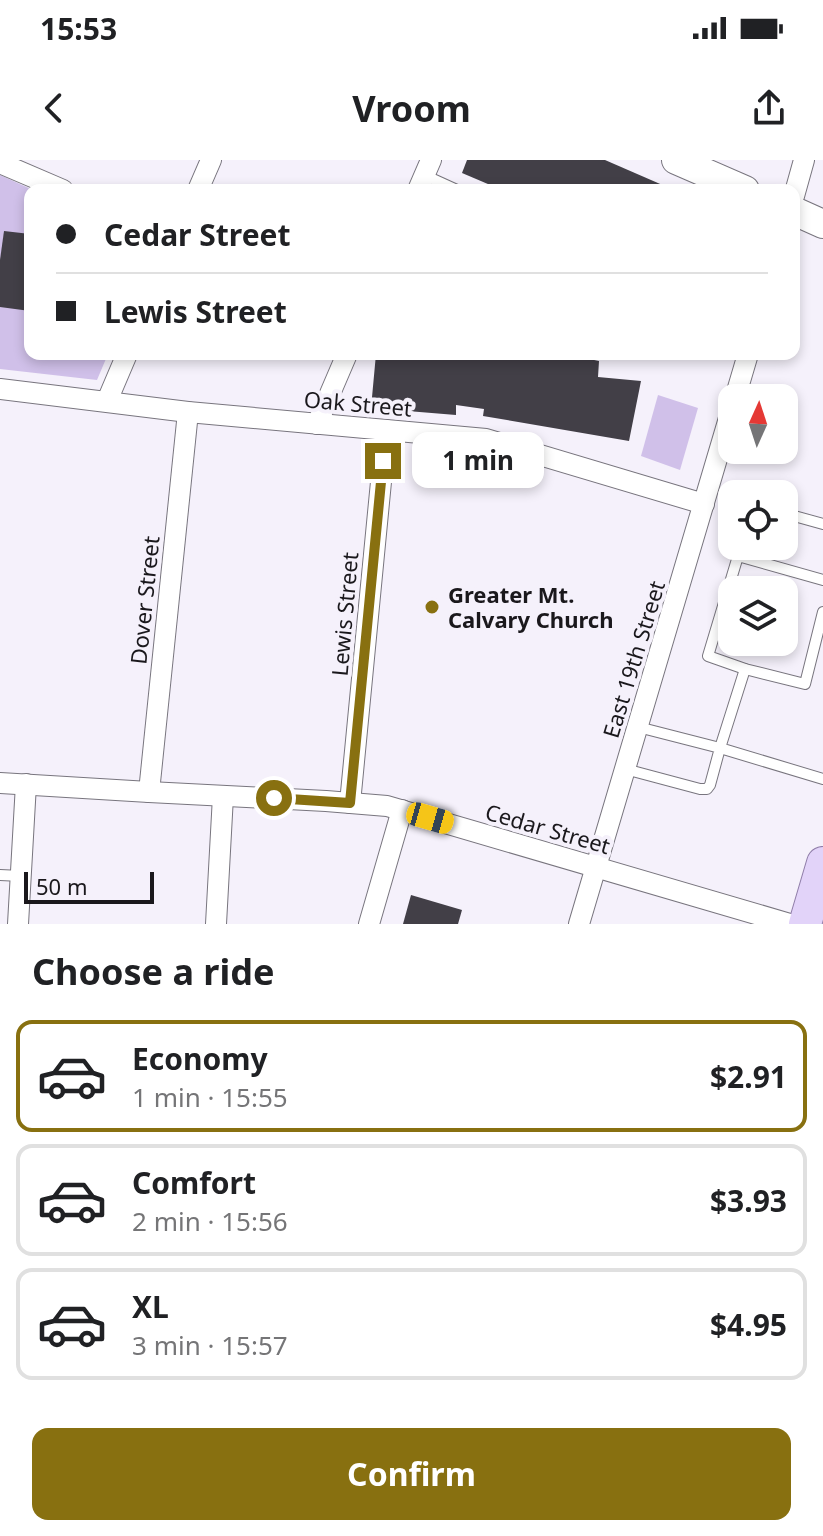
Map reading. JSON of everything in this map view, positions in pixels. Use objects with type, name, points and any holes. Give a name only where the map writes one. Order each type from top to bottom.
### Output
[{"type":"main road","points":[[676,160],[731,184]]},
{"type":"main road","points":[[800,214],[823,224]]},
{"type":"main road","points":[[805,924],[823,863]]},
{"type":"street","points":[[201,184],[211,160]]},
{"type":"street","points":[[797,184],[804,160]]},
{"type":"street","points":[[0,163],[49,184]]},
{"type":"street","points":[[107,401],[124,360]]},
{"type":"street","points":[[317,424],[344,360]]},
{"type":"street","points":[[739,384],[746,360]]},
{"type":"street","name":"Oak Street","points":[[0,389],[188,412],[486,439],[704,504]]},
{"type":"street","name":"Dover Street","points":[[149,792],[188,412]]},
{"type":"street","name":"Lewis Street","points":[[350,803],[386,430]]},
{"type":"street","name":"East 19th Street","points":[[579,924],[718,456]]},
{"type":"street","name":"Cedar Street","points":[[0,783],[387,806],[790,924]]},
{"type":"street","points":[[18,924],[10,875],[26,784]]},
{"type":"street","points":[[216,924],[223,796]]},
{"type":"street","points":[[369,924],[402,810]]},
{"type":"lane","points":[[424,175],[444,184]]},
{"type":"lane","points":[[798,517],[823,524]]},
{"type":"lane","points":[[823,580],[738,556],[708,656],[805,684],[823,612]]},
{"type":"lane","points":[[625,769],[707,789],[745,669]]},
{"type":"lane","points":[[638,727],[823,779]]},
{"type":"shaded area","points":[[0,175],[24,186],[24,360],[105,360],[97,380],[0,369]]},
{"type":"shaded area","points":[[658,395],[698,408],[680,470],[641,456]]},
{"type":"building","points":[[467,160],[605,160],[660,184],[488,184],[462,173]]},
{"type":"building","points":[[4,231],[24,233],[24,310],[0,307],[0,260]]},
{"type":"building","points":[[375,360],[594,360],[599,361],[598,377],[641,381],[629,441],[483,416],[484,409],[456,405],[456,415],[371,408]]},
{"type":"building","points":[[411,895],[462,910],[458,924],[403,924]]},
{"type":"place","name":"Greater Mt. Calvary Church","points":[[432,607]]},
{"type":"route","points":[[274,798],[350,803],[383,461]]}]
